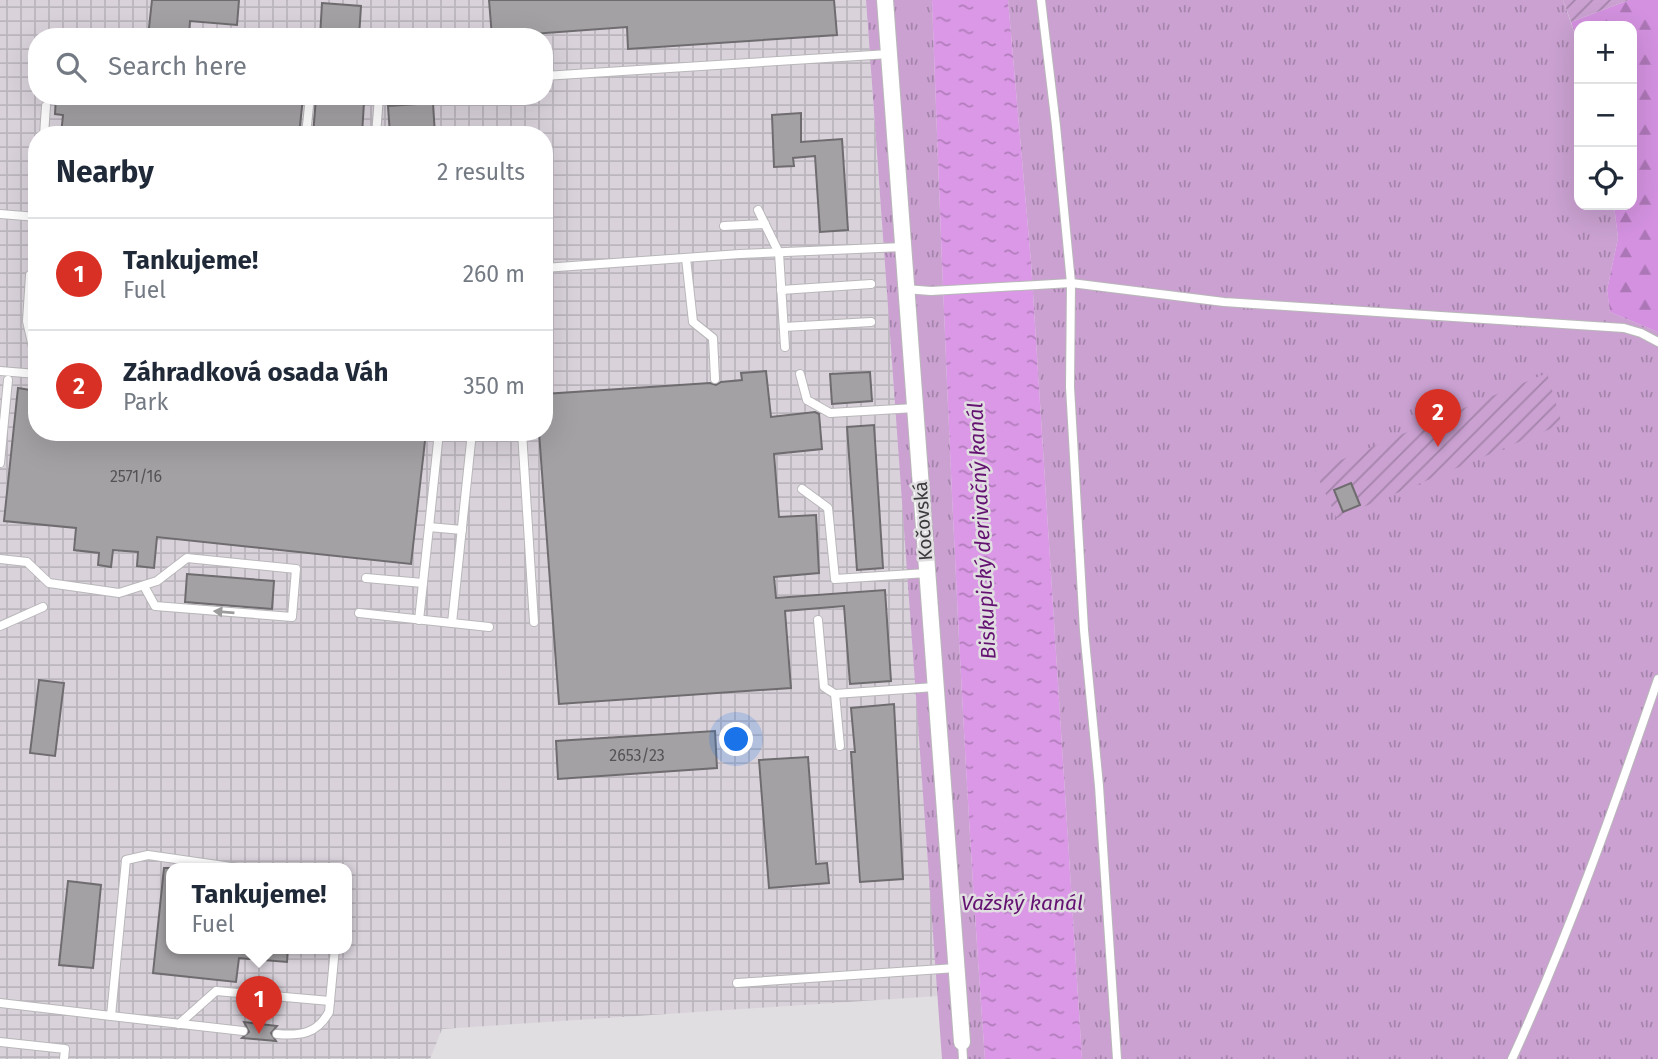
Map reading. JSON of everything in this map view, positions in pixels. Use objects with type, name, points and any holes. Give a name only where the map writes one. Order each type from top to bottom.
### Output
[{"type":"street","name":"Kočovská","points":[[885,0],[962,1051]]},
{"type":"lane","points":[[1041,0],[1071,283],[1070,387],[1084,630],[1099,786],[1117,1059]]},
{"type":"lane","points":[[553,75],[889,54]]},
{"type":"lane","points":[[307,126],[309,105]]},
{"type":"lane","points":[[377,126],[378,105]]},
{"type":"lane","points":[[45,126],[46,106]]},
{"type":"lane","points":[[758,210],[779,253],[785,347]]},
{"type":"lane","points":[[0,214],[28,216]]},
{"type":"lane","points":[[724,226],[765,223]]},
{"type":"lane","points":[[553,267],[903,247]]},
{"type":"lane","points":[[686,258],[693,322],[713,338],[715,379]]},
{"type":"lane","points":[[905,289],[931,291],[1071,283],[1224,302],[1624,328],[1658,342]]},
{"type":"lane","points":[[781,290],[871,284]]},
{"type":"lane","points":[[28,306],[28,325]]},
{"type":"lane","points":[[784,327],[870,322]]},
{"type":"lane","points":[[0,371],[28,373]]},
{"type":"lane","points":[[800,374],[807,400],[830,413],[915,408]]},
{"type":"lane","points":[[0,463],[8,380]]},
{"type":"lane","points":[[419,620],[438,441]]},
{"type":"lane","points":[[452,623],[471,441]]},
{"type":"lane","points":[[523,441],[534,622]]},
{"type":"lane","points":[[802,489],[828,508],[835,579],[927,573]]},
{"type":"lane","points":[[429,527],[462,530]]},
{"type":"lane","points":[[0,559],[27,562],[49,583],[119,593],[157,581],[187,558],[296,569],[292,617],[155,606],[144,586]]},
{"type":"lane","points":[[366,578],[423,583]]},
{"type":"lane","points":[[0,625],[43,607]]},
{"type":"lane","points":[[359,613],[489,627]]},
{"type":"lane","points":[[818,620],[824,687],[835,694],[936,687]]},
{"type":"lane","points":[[1512,1059],[1545,989],[1606,831],[1658,678]]},
{"type":"lane","points":[[835,694],[840,746]]},
{"type":"lane","points":[[111,1016],[126,860],[148,855],[203,863]]},
{"type":"lane","points":[[277,1034],[302,1034],[315,1030],[329,1012],[334,954]]},
{"type":"lane","points":[[737,984],[956,968]]},
{"type":"lane","points":[[179,1024],[216,991],[330,1000]]},
{"type":"lane","points":[[0,1003],[243,1031]]},
{"type":"lane","points":[[0,1042],[65,1049],[64,1059]]},
{"type":"shaded area","points":[[0,0],[866,0],[938,996],[442,1029],[430,1059],[0,1059]]},
{"type":"green space","points":[[866,0],[932,0],[960,662],[985,1059],[942,1059]]},
{"type":"green space","points":[[1008,0],[1563,0],[1574,32],[1574,210],[1615,210],[1618,238],[1607,290],[1610,312],[1658,332],[1658,1059],[1082,1059],[1031,262]]},
{"type":"green space","points":[[1563,0],[1629,0],[1571,22]]},
{"type":"green space","points":[[1629,0],[1658,0],[1658,332],[1610,312],[1607,290],[1618,238],[1615,210],[1637,210],[1637,21],[1574,21],[1574,31],[1571,22]]},
{"type":"green space","points":[[1547,373],[1562,424],[1337,518],[1315,471]]},
{"type":"water","name":"Važský kanál","points":[[932,0],[1008,0],[1031,262],[1082,1059],[985,1059],[960,662]]},
{"type":"building","points":[[152,0],[239,0],[237,25],[190,21],[190,28],[149,28]]},
{"type":"building","points":[[489,0],[834,0],[837,35],[628,49],[627,27],[553,32],[553,28],[491,28]]},
{"type":"building","points":[[322,3],[361,6],[360,28],[321,28]]},
{"type":"building","points":[[56,105],[302,105],[300,126],[62,126],[63,115],[55,114]]},
{"type":"building","points":[[315,105],[364,105],[363,126],[314,126]]},
{"type":"building","points":[[433,105],[434,126],[389,126],[388,106]]},
{"type":"building","points":[[801,113],[801,142],[842,139],[848,230],[820,232],[815,156],[793,158],[794,166],[774,167],[772,115]]},
{"type":"building","points":[[766,371],[771,417],[815,412],[819,414],[822,449],[774,454],[779,517],[816,515],[819,573],[774,577],[776,598],[885,590],[891,681],[850,684],[844,606],[785,611],[791,688],[559,704],[540,441],[553,441],[553,393],[710,383],[716,385],[742,380],[741,373]]},
{"type":"building","points":[[870,372],[872,401],[832,404],[830,374]]},
{"type":"building","points":[[18,388],[28,390],[28,441],[425,441],[411,564],[157,537],[154,568],[137,566],[138,552],[113,550],[111,567],[98,565],[99,553],[74,550],[76,528],[4,521]]},
{"type":"building","points":[[874,425],[883,568],[857,570],[847,427]]},
{"type":"building","points":[[1351,483],[1360,505],[1343,512],[1334,490]]},
{"type":"building","points":[[187,574],[274,581],[272,609],[185,602]]},
{"type":"building","points":[[39,680],[64,683],[55,756],[30,753]]},
{"type":"building","points":[[894,704],[903,879],[860,882],[851,752],[855,752],[851,708]]},
{"type":"building","points":[[715,731],[717,768],[558,779],[556,741]]},
{"type":"building","points":[[808,757],[816,864],[827,863],[829,883],[769,888],[759,760]]},
{"type":"building","points":[[164,868],[166,954],[288,954],[287,962],[239,958],[236,982],[153,973]]},
{"type":"building","points":[[68,881],[101,885],[93,968],[59,965]]},
{"type":"building","points":[[244,1022],[277,1026],[271,1033],[276,1041],[242,1038],[249,1032]]},
{"type":"place","name":"Záhradková osada Váh","points":[[1438,447]]},
{"type":"place","name":"Tankujeme!","points":[[259,1034]]},
{"type":"water label","name":"Biskupický derivačný kanál","points":[[982,531]]}]
